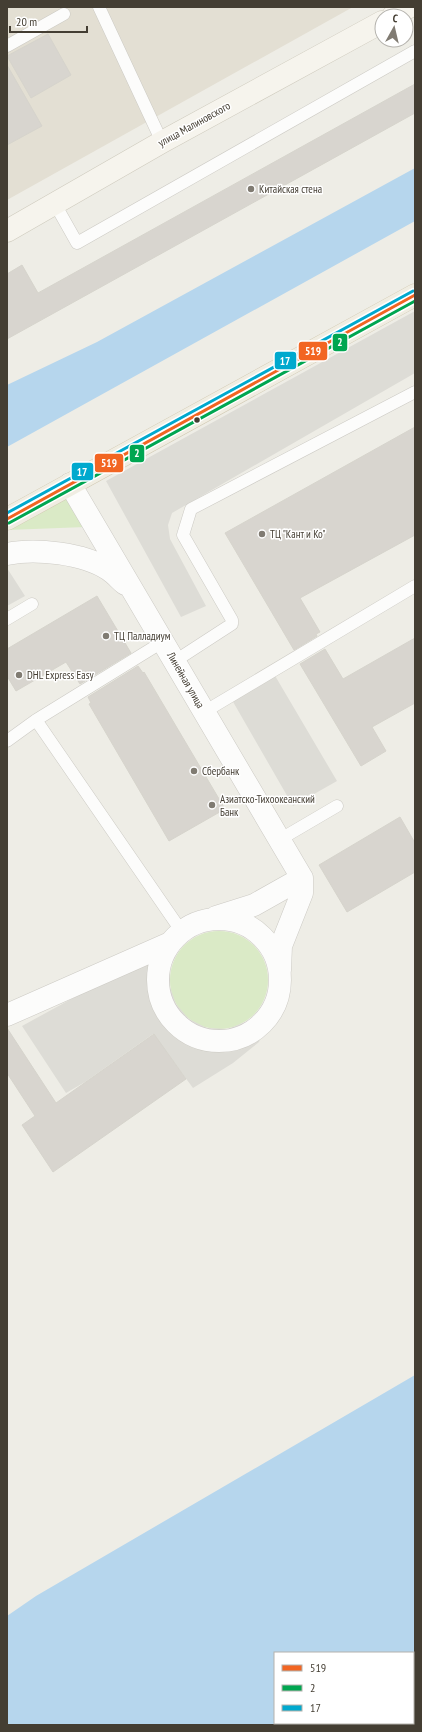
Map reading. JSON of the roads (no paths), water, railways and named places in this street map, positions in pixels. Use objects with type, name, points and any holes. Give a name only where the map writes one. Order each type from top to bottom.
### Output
[{"type":"main road","name":"улица Малиновского","points":[[7,230],[162,142],[374,26]]},
{"type":"main road","points":[[7,519],[415,295]]},
{"type":"street","name":"Линейная улица","points":[[70,484],[164,641],[302,878]]},
{"type":"street","points":[[7,554],[20,552],[51,552],[81,558],[108,570],[135,592]]},
{"type":"street","points":[[7,1015],[176,938],[190,926],[254,905],[302,878],[302,894],[281,946],[278,997],[268,1017],[253,1031],[230,1040],[204,1040],[180,1028],[165,1010],[158,988],[159,966],[176,938]]},
{"type":"street","points":[[207,920],[233,920],[256,931],[272,950],[280,973]]},
{"type":"lane","points":[[99,7],[162,142]]},
{"type":"lane","points":[[7,46],[64,14]]},
{"type":"lane","points":[[54,204],[77,243],[415,51]]},
{"type":"lane","points":[[175,661],[232,624],[232,620],[183,535],[191,509],[415,392]]},
{"type":"lane","points":[[204,712],[415,586]]},
{"type":"lane","points":[[7,619],[32,604]]},
{"type":"lane","points":[[7,741],[36,720],[164,641]]},
{"type":"lane","points":[[36,720],[176,938]]},
{"type":"lane","points":[[279,840],[337,806]]},
{"type":"water","points":[[415,168],[415,221],[7,447],[7,385],[97,342]]},
{"type":"water","points":[[415,1375],[415,1725],[7,1725],[7,1616],[36,1596]]},
{"type":"place","name":"Китайская стена","points":[[251,189]]},
{"type":"place","name":"ТЦ \"Кант и Ко\"","points":[[262,534]]},
{"type":"place","name":"ТЦ Палладиум","points":[[106,636]]},
{"type":"place","name":"DHL Express Easy","points":[[19,675]]},
{"type":"place","name":"Сбербанк","points":[[194,771]]},
{"type":"place","name":"Азиатско-Тихоокеанский Банк","points":[[212,805]]}]
